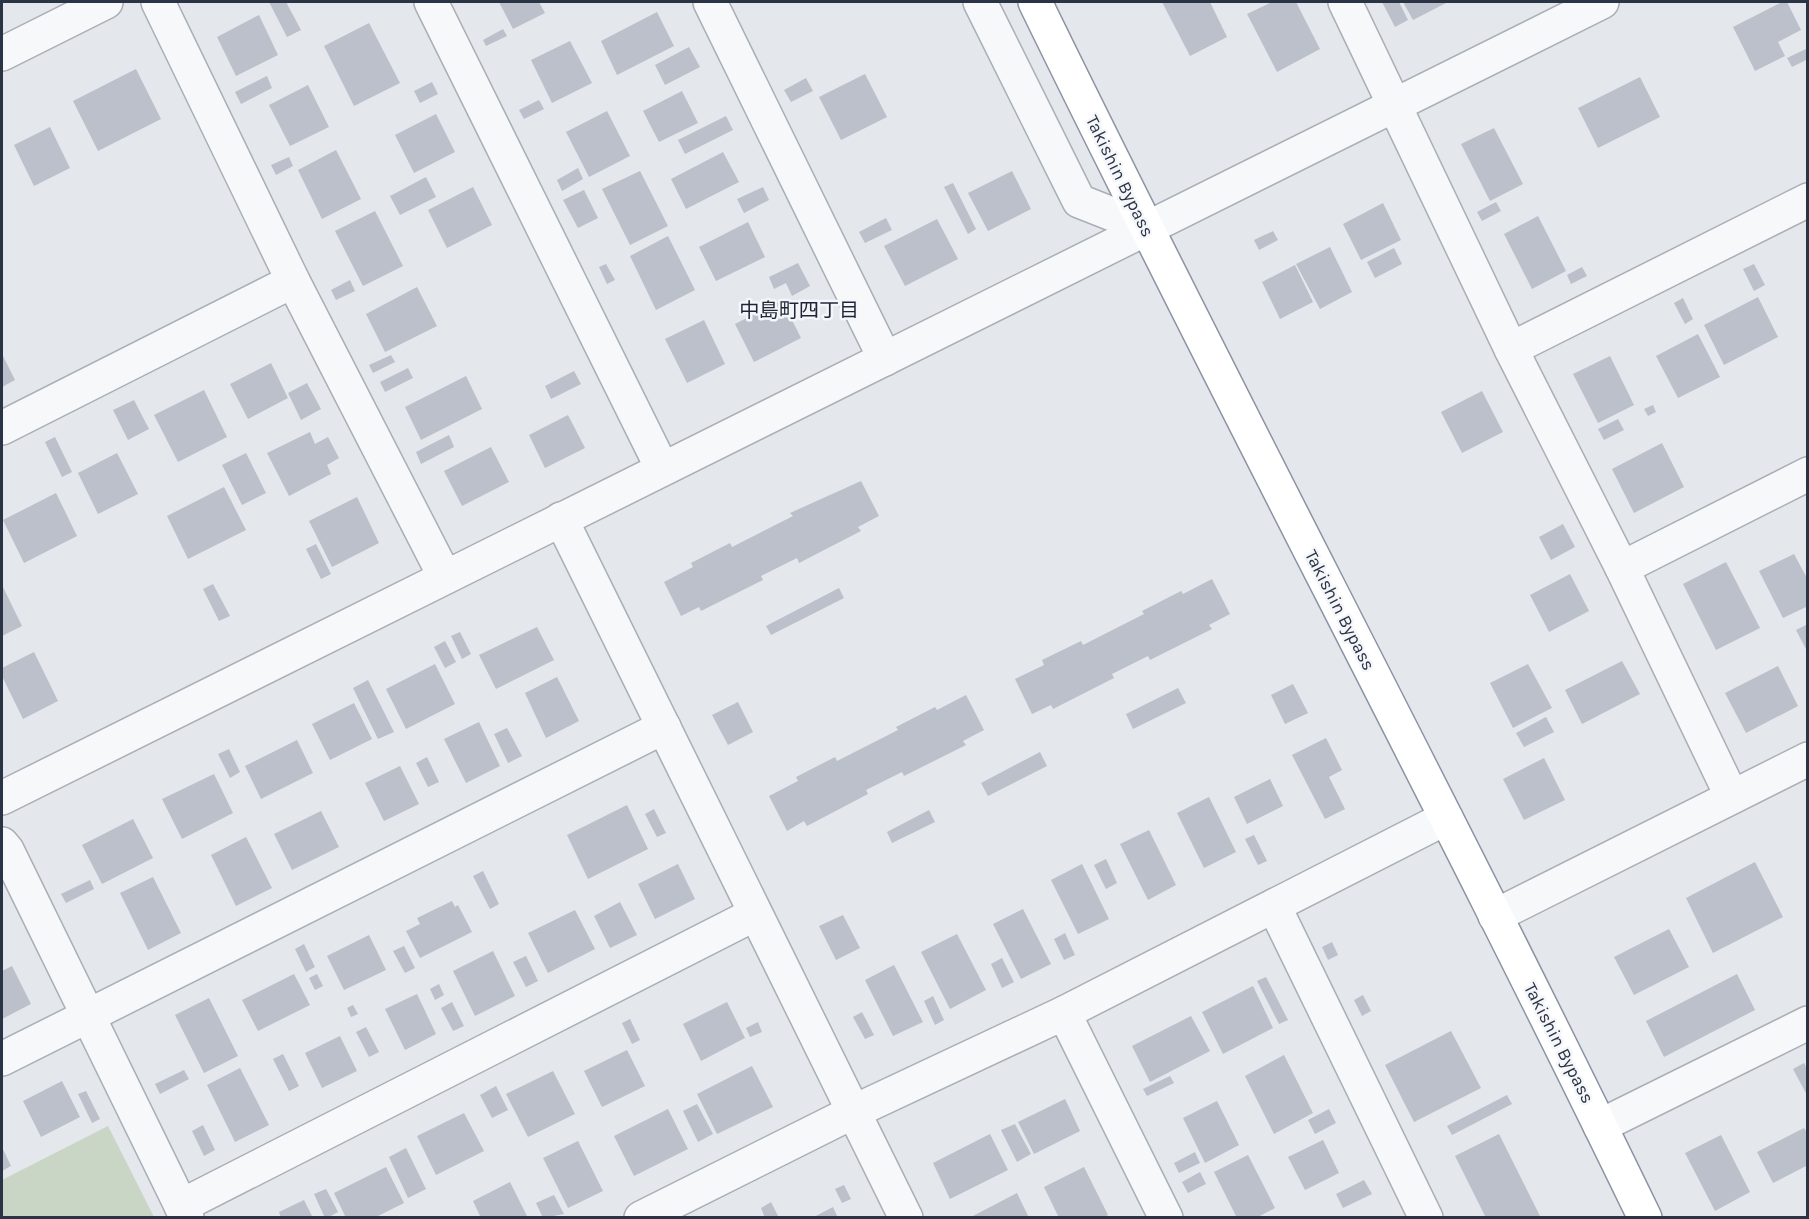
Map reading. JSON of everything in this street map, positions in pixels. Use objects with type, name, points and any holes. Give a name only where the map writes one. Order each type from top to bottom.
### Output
[{"type":"highway","name":"Takishin Bypass","points":[[1035,2],[1145,227],[1446,818],[1645,1218]]},
{"type":"street","points":[[2,54],[106,2]]},
{"type":"street","points":[[158,2],[293,281],[445,577]]},
{"type":"street","points":[[431,2],[662,468]]},
{"type":"street","points":[[710,2],[885,359]]},
{"type":"street","points":[[980,2],[1079,201],[1145,227]]},
{"type":"street","points":[[1345,2],[1511,349],[1622,568],[1732,797]]},
{"type":"street","points":[[2,798],[1599,2]]},
{"type":"street","points":[[1511,349],[1808,200]]},
{"type":"street","points":[[2,428],[293,281]]},
{"type":"street","points":[[1622,568],[1808,474]]},
{"type":"street","points":[[561,519],[906,1218]]},
{"type":"street","points":[[2,1059],[664,727]]},
{"type":"street","points":[[1495,916],[1808,759]]},
{"type":"street","points":[[641,1218],[854,1112],[1064,1012],[1446,818]]},
{"type":"street","points":[[2,844],[7,850],[184,1212],[755,914]]},
{"type":"street","points":[[1274,906],[1426,1218]]},
{"type":"street","points":[[1064,1012],[1166,1218]]},
{"type":"street","points":[[1600,1126],[1808,1023]]},
{"type":"green space","points":[[108,1126],[154,1217],[2,1217],[2,1180]]},
{"type":"building","points":[[269,2],[286,2],[301,30],[287,37]]},
{"type":"building","points":[[499,2],[539,2],[545,13],[513,29]]},
{"type":"building","points":[[1162,2],[1210,2],[1227,37],[1190,56]]},
{"type":"building","points":[[1272,2],[1296,2],[1320,49],[1277,72],[1247,14]]},
{"type":"building","points":[[1382,2],[1399,2],[1408,20],[1395,27]]},
{"type":"building","points":[[1403,2],[1448,2],[1413,20]]},
{"type":"building","points":[[1782,2],[1787,2],[1801,30],[1778,42],[1785,56],[1755,71],[1733,27]]},
{"type":"building","points":[[657,12],[674,46],[617,75],[601,41]]},
{"type":"building","points":[[259,15],[278,55],[236,76],[217,37]]},
{"type":"building","points":[[369,23],[400,83],[354,106],[324,46]]},
{"type":"building","points":[[503,29],[507,36],[486,46],[483,40]]},
{"type":"building","points":[[570,41],[592,83],[552,103],[531,60]]},
{"type":"building","points":[[689,47],[700,67],[665,85],[655,65]]},
{"type":"building","points":[[1808,48],[1808,59],[1792,67],[1787,58]]},
{"type":"building","points":[[136,69],[161,119],[98,151],[73,101]]},
{"type":"building","points":[[865,74],[887,117],[841,140],[819,97]]},
{"type":"building","points":[[267,76],[272,88],[241,104],[235,92]]},
{"type":"building","points":[[1640,77],[1660,117],[1598,148],[1578,108]]},
{"type":"building","points":[[806,78],[813,91],[791,102],[784,90]]},
{"type":"building","points":[[432,82],[438,94],[420,103],[414,91]]},
{"type":"building","points":[[308,85],[329,127],[290,146],[269,105]]},
{"type":"building","points":[[682,91],[698,123],[659,142],[643,111]]},
{"type":"building","points":[[539,100],[544,109],[524,119],[519,110]]},
{"type":"building","points":[[607,111],[630,156],[589,177],[566,132]]},
{"type":"building","points":[[436,114],[455,152],[414,173],[395,135]]},
{"type":"building","points":[[726,116],[733,130],[685,154],[678,140]]},
{"type":"building","points":[[50,127],[70,168],[34,186],[14,145]]},
{"type":"building","points":[[1494,128],[1523,184],[1490,201],[1461,144]]},
{"type":"building","points":[[336,150],[361,199],[322,219],[298,170]]},
{"type":"building","points":[[723,152],[739,182],[686,209],[671,179]]},
{"type":"building","points":[[289,157],[293,166],[276,175],[271,165]]},
{"type":"building","points":[[578,168],[583,179],[562,191],[557,180]]},
{"type":"building","points":[[640,171],[668,226],[630,245],[602,189]]},
{"type":"building","points":[[1012,171],[1031,209],[988,231],[968,193]]},
{"type":"building","points":[[426,177],[436,197],[400,215],[390,196]]},
{"type":"building","points":[[953,183],[976,229],[968,234],[944,187]]},
{"type":"building","points":[[473,187],[492,225],[447,248],[428,210]]},
{"type":"building","points":[[763,187],[769,200],[744,213],[737,199]]},
{"type":"building","points":[[584,190],[598,218],[578,228],[563,200]]},
{"type":"building","points":[[1496,202],[1501,211],[1482,221],[1477,212]]},
{"type":"building","points":[[1383,203],[1401,240],[1361,260],[1343,224]]},
{"type":"building","points":[[375,211],[403,266],[363,286],[335,231]]},
{"type":"building","points":[[1538,216],[1566,271],[1532,289],[1504,234]]},
{"type":"building","points":[[886,218],[892,230],[865,243],[859,232]]},
{"type":"building","points":[[937,219],[958,259],[905,286],[884,246]]},
{"type":"building","points":[[748,222],[765,257],[716,281],[699,247]]},
{"type":"building","points":[[1273,231],[1278,240],[1259,250],[1254,240]]},
{"type":"building","points":[[668,236],[695,290],[656,310],[630,256]]},
{"type":"building","points":[[1330,247],[1352,292],[1320,309],[1296,264]]},
{"type":"building","points":[[1394,248],[1402,264],[1375,278],[1367,262]]},
{"type":"building","points":[[798,263],[810,286],[792,296],[786,283],[774,289],[769,277]]},
{"type":"building","points":[[606,264],[615,280],[607,284],[599,267]]},
{"type":"building","points":[[1754,264],[1765,285],[1754,291],[1743,269]]},
{"type":"building","points":[[1295,265],[1313,302],[1280,319],[1262,282]]},
{"type":"building","points":[[1582,267],[1587,276],[1571,284],[1567,275]]},
{"type":"building","points":[[350,280],[355,291],[336,300],[331,290]]},
{"type":"building","points":[[417,287],[437,326],[385,352],[366,314]]},
{"type":"building","points":[[1758,297],[1778,337],[1724,365],[1704,325]]},
{"type":"building","points":[[1683,298],[1693,319],[1685,324],[1674,303]]},
{"type":"building","points":[[782,300],[801,338],[754,362],[735,324]]},
{"type":"building","points":[[704,320],[725,364],[687,383],[665,339]]},
{"type":"building","points":[[1698,334],[1720,377],[1678,398],[1656,356]]},
{"type":"building","points":[[2,354],[15,380],[2,387]]},
{"type":"building","points":[[391,355],[395,362],[373,373],[369,365]]},
{"type":"building","points":[[1610,356],[1634,405],[1598,423],[1573,374]]},
{"type":"building","points":[[271,363],[288,398],[248,419],[230,384]]},
{"type":"building","points":[[408,368],[413,378],[385,392],[380,382]]},
{"type":"building","points":[[574,371],[581,384],[551,399],[545,386]]},
{"type":"building","points":[[466,376],[482,409],[421,440],[405,407]]},
{"type":"building","points":[[307,383],[321,409],[301,420],[288,393]]},
{"type":"building","points":[[204,390],[227,437],[178,462],[154,415]]},
{"type":"building","points":[[1482,391],[1503,432],[1462,453],[1441,412]]},
{"type":"building","points":[[134,400],[149,429],[128,440],[113,410]]},
{"type":"building","points":[[1653,405],[1656,412],[1648,416],[1644,409]]},
{"type":"building","points":[[568,415],[585,448],[545,468],[529,435]]},
{"type":"building","points":[[1618,419],[1624,430],[1604,440],[1598,429]]},
{"type":"building","points":[[310,432],[315,444],[328,437],[339,458],[327,465],[331,474],[289,496],[267,453]]},
{"type":"building","points":[[449,435],[454,447],[421,464],[416,452]]},
{"type":"building","points":[[55,437],[72,472],[62,477],[45,442]]},
{"type":"building","points":[[1662,443],[1684,487],[1634,513],[1612,469]]},
{"type":"building","points":[[491,447],[509,482],[462,506],[444,471]]},
{"type":"building","points":[[117,453],[138,494],[98,514],[78,473]]},
{"type":"building","points":[[246,453],[266,493],[242,505],[222,465]]},
{"type":"building","points":[[861,481],[879,516],[858,527],[861,531],[799,563],[797,558],[761,576],[763,580],[701,611],[699,607],[681,616],[664,582],[693,567],[691,563],[730,543],[732,547],[793,516],[790,513]]},
{"type":"building","points":[[224,487],[246,530],[188,559],[167,516]]},
{"type":"building","points":[[56,493],[77,536],[24,563],[3,520]]},
{"type":"building","points":[[357,497],[379,543],[332,567],[309,521]]},
{"type":"building","points":[[1563,524],[1575,547],[1551,560],[1539,537]]},
{"type":"building","points":[[316,544],[331,574],[321,579],[306,549]]},
{"type":"building","points":[[1794,554],[1808,580],[1808,606],[1783,618],[1759,571]]},
{"type":"building","points":[[1726,562],[1760,628],[1716,650],[1683,584]]},
{"type":"building","points":[[1570,574],[1589,611],[1549,632],[1530,595]]},
{"type":"building","points":[[1212,579],[1230,614],[1209,625],[1212,629],[1150,660],[1148,656],[1112,674],[1114,678],[1053,709],[1051,705],[1032,714],[1015,679],[1044,665],[1042,660],[1081,641],[1083,645],[1144,614],[1142,611],[1181,591],[1183,594]]},
{"type":"building","points":[[213,584],[230,616],[219,621],[203,589]]},
{"type":"building","points":[[2,585],[22,626],[2,636]]},
{"type":"building","points":[[839,588],[844,598],[771,635],[766,626]]},
{"type":"building","points":[[1808,624],[1808,653],[1796,630]]},
{"type":"building","points":[[537,627],[554,660],[496,689],[479,655]]},
{"type":"building","points":[[460,632],[471,654],[462,659],[451,636]]},
{"type":"building","points":[[445,641],[456,662],[445,668],[434,647]]},
{"type":"building","points":[[34,652],[58,701],[23,719],[2,676],[2,668]]},
{"type":"building","points":[[1622,661],[1640,694],[1582,724],[1565,690]]},
{"type":"building","points":[[435,664],[455,704],[406,729],[386,689]]},
{"type":"building","points":[[1528,664],[1552,708],[1513,728],[1490,683]]},
{"type":"building","points":[[1778,666],[1798,706],[1746,733],[1725,693]]},
{"type":"building","points":[[557,677],[579,721],[546,738],[525,693]]},
{"type":"building","points":[[368,680],[394,732],[378,739],[353,688]]},
{"type":"building","points":[[1293,684],[1308,713],[1285,724],[1271,695]]},
{"type":"building","points":[[1178,688],[1186,703],[1133,729],[1126,714]]},
{"type":"building","points":[[966,695],[984,730],[963,741],[966,745],[904,776],[902,772],[866,790],[868,794],[807,826],[804,821],[787,831],[769,796],[798,781],[796,777],[835,757],[837,761],[898,730],[896,727],[935,707],[937,710]]},
{"type":"building","points":[[738,702],[753,732],[728,745],[712,715]]},
{"type":"building","points":[[354,703],[372,739],[330,760],[312,724]]},
{"type":"building","points":[[1546,717],[1554,732],[1524,747],[1516,733]]},
{"type":"building","points":[[479,722],[500,766],[466,783],[444,739]]},
{"type":"building","points":[[507,728],[522,756],[508,763],[494,734]]},
{"type":"building","points":[[1326,738],[1342,770],[1329,777],[1345,809],[1325,819],[1292,755]]},
{"type":"building","points":[[297,740],[313,773],[261,799],[245,766]]},
{"type":"building","points":[[229,749],[240,772],[230,778],[218,754]]},
{"type":"building","points":[[1040,752],[1047,766],[988,796],[981,783]]},
{"type":"building","points":[[427,757],[439,782],[428,787],[416,763]]},
{"type":"building","points":[[1544,758],[1565,800],[1524,820],[1503,779]]},
{"type":"building","points":[[400,766],[419,804],[384,821],[365,783]]},
{"type":"building","points":[[214,774],[233,813],[182,839],[162,799]]},
{"type":"building","points":[[1270,779],[1283,806],[1247,824],[1234,797]]},
{"type":"building","points":[[1209,797],[1236,852],[1204,868],[1177,813]]},
{"type":"building","points":[[627,805],[648,849],[588,879],[567,835]]},
{"type":"building","points":[[654,809],[666,833],[657,837],[645,814]]},
{"type":"building","points":[[929,810],[935,822],[892,843],[887,832]]},
{"type":"building","points":[[321,811],[339,847],[292,870],[274,834]]},
{"type":"building","points":[[133,819],[153,858],[102,884],[82,845]]},
{"type":"building","points":[[1149,830],[1176,885],[1148,900],[1120,844]]},
{"type":"building","points":[[1254,835],[1267,861],[1258,865],[1245,839]]},
{"type":"building","points":[[246,837],[272,888],[236,906],[211,855]]},
{"type":"building","points":[[1106,859],[1117,883],[1106,889],[1094,865]]},
{"type":"building","points":[[1755,862],[1783,917],[1713,953],[1686,898]]},
{"type":"building","points":[[678,864],[695,899],[655,919],[638,884]]},
{"type":"building","points":[[1082,864],[1109,919],[1078,934],[1051,880]]},
{"type":"building","points":[[483,871],[499,904],[490,909],[473,876]]},
{"type":"building","points":[[153,877],[181,933],[148,950],[120,893]]},
{"type":"building","points":[[90,880],[94,889],[66,903],[61,894]]},
{"type":"building","points":[[452,901],[455,907],[458,905],[472,932],[420,958],[406,931],[420,924],[417,918]]},
{"type":"building","points":[[620,902],[637,935],[610,948],[594,916]]},
{"type":"building","points":[[1023,909],[1051,964],[1021,979],[993,924]]},
{"type":"building","points":[[575,910],[595,949],[548,973],[528,933]]},
{"type":"building","points":[[843,915],[860,948],[836,960],[819,926]]},
{"type":"building","points":[[1669,929],[1689,967],[1634,995],[1614,957]]},
{"type":"building","points":[[1065,933],[1075,955],[1064,960],[1054,939]]},
{"type":"building","points":[[957,934],[986,990],[950,1009],[921,952]]},
{"type":"building","points":[[369,935],[386,970],[344,990],[327,956]]},
{"type":"building","points":[[1332,942],[1338,955],[1328,960],[1322,947]]},
{"type":"building","points":[[304,944],[315,967],[306,972],[295,949]]},
{"type":"building","points":[[404,946],[415,968],[405,973],[393,951]]},
{"type":"building","points":[[493,951],[515,996],[475,1016],[453,971]]},
{"type":"building","points":[[526,956],[538,981],[526,987],[513,962]]},
{"type":"building","points":[[1002,958],[1014,982],[1002,988],[991,964]]},
{"type":"building","points":[[894,965],[923,1022],[893,1036],[865,980]]},
{"type":"building","points":[[12,966],[31,1004],[2,1019],[2,971]]},
{"type":"building","points":[[294,974],[310,1005],[258,1031],[242,1000]]},
{"type":"building","points":[[317,974],[323,986],[315,990],[309,978]]},
{"type":"building","points":[[1737,974],[1755,1010],[1664,1057],[1646,1021]]},
{"type":"building","points":[[1266,977],[1288,1020],[1279,1024],[1257,981]]},
{"type":"building","points":[[439,984],[444,995],[435,1000],[430,989]]},
{"type":"building","points":[[1253,986],[1273,1028],[1223,1054],[1202,1012]]},
{"type":"building","points":[[417,994],[436,1034],[405,1050],[385,1009]]},
{"type":"building","points":[[1363,995],[1371,1011],[1362,1016],[1354,1000]]},
{"type":"building","points":[[933,996],[944,1020],[935,1025],[924,1001]]},
{"type":"building","points":[[209,998],[238,1056],[204,1073],[175,1015]]},
{"type":"building","points":[[452,1002],[464,1026],[453,1031],[441,1008]]},
{"type":"building","points":[[727,1002],[745,1038],[701,1061],[683,1024]]},
{"type":"building","points":[[353,1005],[358,1014],[351,1017],[347,1008]]},
{"type":"building","points":[[862,1012],[874,1035],[865,1039],[853,1017]]},
{"type":"building","points":[[1191,1016],[1210,1051],[1150,1082],[1132,1046]]},
{"type":"building","points":[[630,1019],[640,1040],[632,1044],[622,1023]]},
{"type":"building","points":[[758,1022],[762,1032],[750,1037],[746,1028]]},
{"type":"building","points":[[366,1027],[379,1052],[369,1057],[356,1032]]},
{"type":"building","points":[[1451,1031],[1481,1088],[1414,1122],[1385,1065]]},
{"type":"building","points":[[340,1036],[357,1071],[322,1088],[305,1053]]},
{"type":"building","points":[[627,1050],[645,1086],[602,1107],[584,1071]]},
{"type":"building","points":[[283,1054],[299,1086],[289,1091],[273,1059]]},
{"type":"building","points":[[1284,1055],[1313,1113],[1274,1134],[1245,1076]]},
{"type":"building","points":[[1804,1063],[1808,1070],[1808,1097],[1793,1069]]},
{"type":"building","points":[[752,1066],[773,1107],[717,1134],[697,1094]]},
{"type":"building","points":[[240,1068],[269,1125],[235,1142],[207,1085]]},
{"type":"building","points":[[184,1070],[189,1079],[160,1094],[155,1084]]},
{"type":"building","points":[[553,1071],[575,1114],[528,1137],[506,1094]]},
{"type":"building","points":[[1170,1076],[1174,1083],[1147,1096],[1143,1089]]},
{"type":"building","points":[[62,1081],[80,1117],[41,1137],[23,1101]]},
{"type":"building","points":[[496,1086],[508,1110],[492,1118],[480,1095]]},
{"type":"building","points":[[86,1091],[100,1119],[92,1123],[78,1094]]},
{"type":"building","points":[[1507,1095],[1512,1104],[1452,1135],[1447,1126]]},
{"type":"building","points":[[1065,1099],[1080,1131],[1034,1154],[1018,1122]]},
{"type":"building","points":[[1217,1101],[1239,1145],[1205,1163],[1183,1118]]},
{"type":"building","points":[[697,1104],[713,1134],[698,1142],[683,1111]]},
{"type":"building","points":[[668,1109],[688,1149],[634,1176],[614,1136]]},
{"type":"building","points":[[1329,1109],[1336,1123],[1315,1134],[1308,1120]]},
{"type":"building","points":[[464,1113],[484,1151],[436,1175],[417,1136]]},
{"type":"building","points":[[1015,1124],[1031,1154],[1017,1162],[1001,1130]]},
{"type":"building","points":[[203,1125],[215,1150],[204,1156],[192,1131]]},
{"type":"building","points":[[1804,1128],[1808,1134],[1808,1165],[1773,1183],[1757,1152]]},
{"type":"building","points":[[990,1134],[1008,1170],[950,1199],[933,1163]]},
{"type":"building","points":[[1499,1134],[1541,1218],[1486,1218],[1455,1156]]},
{"type":"building","points":[[1721,1135],[1750,1192],[1715,1211],[1685,1153]]},
{"type":"building","points":[[1323,1140],[1339,1173],[1305,1190],[1288,1157]]},
{"type":"building","points":[[578,1141],[603,1191],[568,1208],[543,1158]]},
{"type":"building","points":[[2,1147],[11,1166],[2,1171]]},
{"type":"building","points":[[406,1148],[426,1189],[408,1198],[389,1157]]},
{"type":"building","points":[[1195,1152],[1200,1163],[1179,1173],[1174,1163]]},
{"type":"building","points":[[1248,1155],[1275,1208],[1256,1218],[1237,1218],[1214,1172]]},
{"type":"building","points":[[386,1167],[404,1203],[374,1218],[346,1218],[334,1193]]},
{"type":"building","points":[[1084,1167],[1108,1215],[1102,1218],[1059,1218],[1044,1187]]},
{"type":"building","points":[[1200,1172],[1206,1184],[1188,1193],[1182,1182]]},
{"type":"building","points":[[1364,1180],[1372,1194],[1343,1208],[1336,1194]]},
{"type":"building","points":[[510,1182],[528,1218],[481,1218],[473,1201]]},
{"type":"building","points":[[844,1185],[851,1199],[842,1203],[835,1189]]},
{"type":"building","points":[[326,1189],[338,1212],[325,1218],[314,1194]]},
{"type":"building","points":[[1017,1193],[1029,1218],[969,1218]]},
{"type":"building","points":[[554,1195],[564,1214],[543,1218],[536,1203]]},
{"type":"building","points":[[304,1200],[313,1218],[281,1218],[279,1212]]},
{"type":"building","points":[[771,1202],[779,1218],[765,1218],[761,1208]]},
{"type":"building","points":[[833,1207],[838,1218],[812,1218]]},
{"type":"district","name":"中島町四丁目","points":[[799,310]]}]
